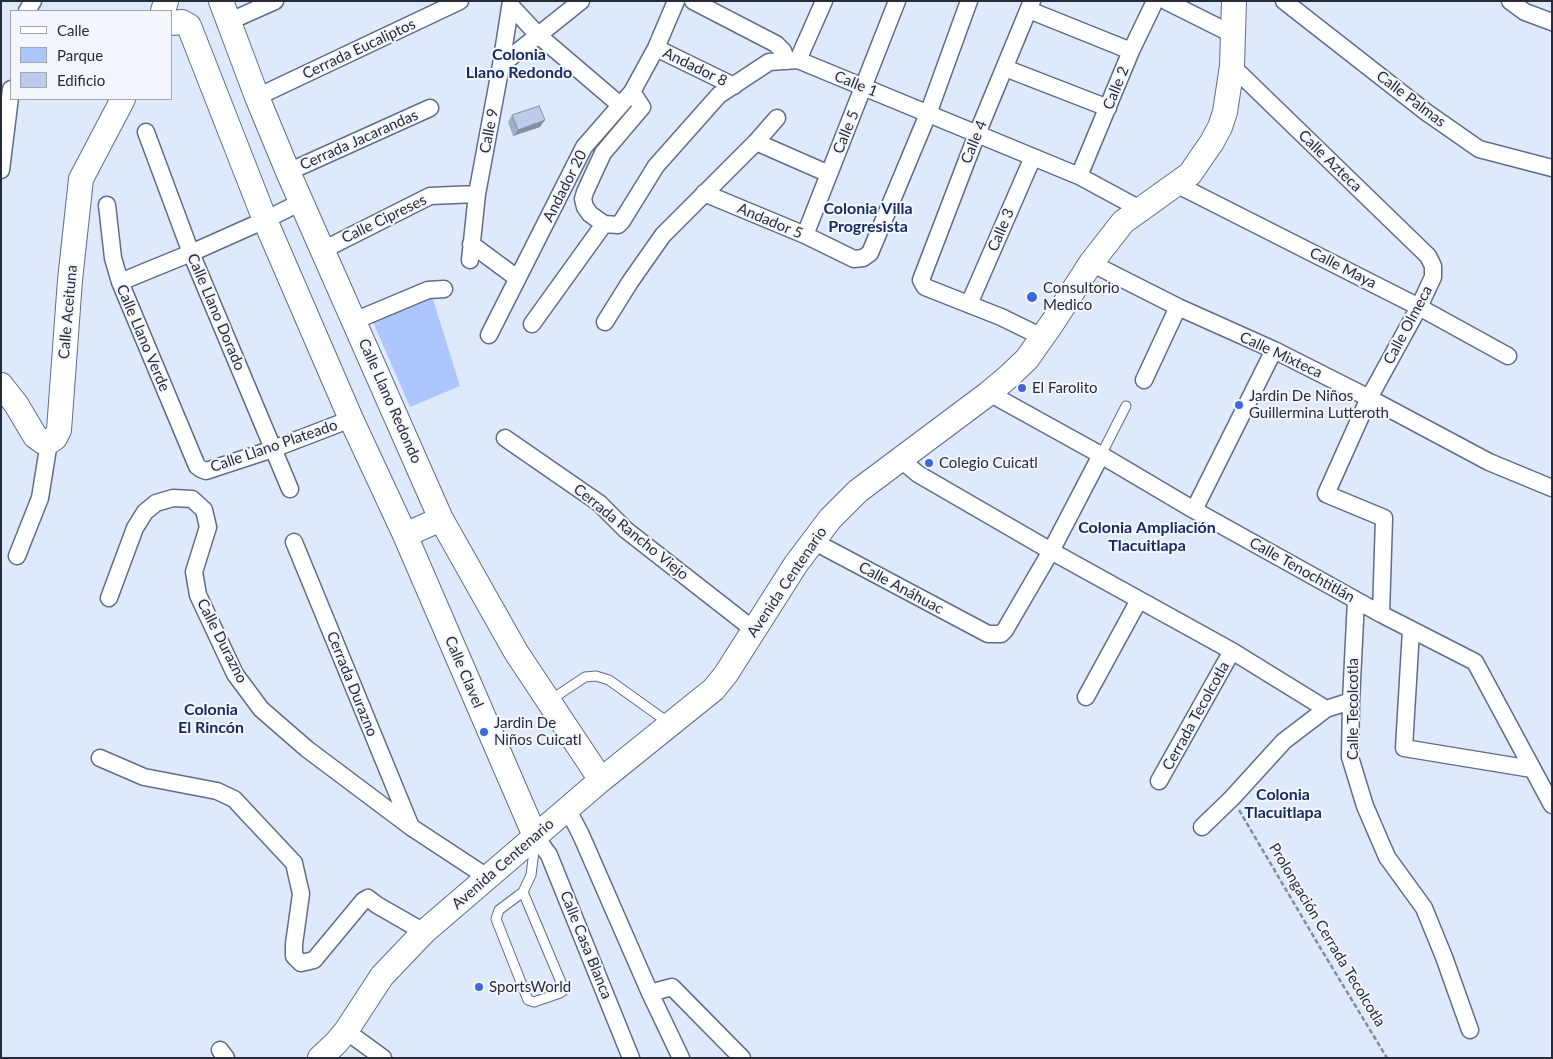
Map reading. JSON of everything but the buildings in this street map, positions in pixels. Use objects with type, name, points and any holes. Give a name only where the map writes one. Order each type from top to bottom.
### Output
[{"type":"street","points":[[225,11],[275,1]]},
{"type":"street","name":"Cerrada Eucaliptos","points":[[257,97],[460,1]]},
{"type":"street","points":[[501,65],[581,1]]},
{"type":"street","name":"Andador 20","points":[[489,335],[584,147],[632,92],[656,48],[676,1]]},
{"type":"street","points":[[693,1],[776,44],[793,61]]},
{"type":"street","points":[[793,61],[824,1]]},
{"type":"street","name":"Calle 5","points":[[805,235],[897,1]]},
{"type":"street","points":[[928,114],[969,1]]},
{"type":"street","name":"Calle 2","points":[[1079,176],[1131,51],[1155,1]]},
{"type":"street","points":[[1166,1],[1234,35]]},
{"type":"street","name":"Avenida Centenario","points":[[320,1058],[346,1031],[382,976],[424,932],[567,808],[714,689],[726,674],[796,564],[842,506],[858,491],[989,393],[1027,359],[1091,263],[1123,222],[1190,174],[1220,127],[1225,112],[1232,66],[1234,1]]},
{"type":"street","name":"Calle Palmas","points":[[1284,1],[1426,112],[1479,149],[1552,168]]},
{"type":"street","points":[[1510,1],[1524,12],[1552,22]]},
{"type":"street","points":[[511,3],[538,35],[620,105]]},
{"type":"street","name":"Calle 9","points":[[511,3],[477,194],[470,252],[517,278]]},
{"type":"street","points":[[1031,6],[1131,51]]},
{"type":"street","name":"Calle 4","points":[[970,304],[925,286],[920,280],[977,134],[1031,6]]},
{"type":"street","name":"Calle Llano Redondo","points":[[225,11],[257,97],[288,172],[441,519],[516,652],[601,780]]},
{"type":"street","points":[[172,23],[182,22],[189,26],[265,220],[351,419],[405,535],[441,519]]},
{"type":"street","name":"Andador 8","points":[[656,48],[734,86]]},
{"type":"street","points":[[632,92],[642,107],[603,153],[583,199],[590,214],[604,224],[618,225],[622,221],[656,166],[719,95],[769,62],[793,61]]},
{"type":"street","name":"Calle 1","points":[[793,61],[864,87],[1079,176],[1140,209]]},
{"type":"street","name":"Calle Azteca","points":[[1232,66],[1428,256]]},
{"type":"street","points":[[1005,68],[1108,108]]},
{"type":"street","points":[[1,170],[10,97]]},
{"type":"street","name":"Calle Aceituna","points":[[49,442],[55,438],[59,430],[70,280],[81,179],[122,100]]},
{"type":"street","name":"Cerrada Jacarandas","points":[[288,172],[430,108]]},
{"type":"street","name":"Andador 5","points":[[704,194],[805,235],[854,259],[863,258],[870,253],[928,114]]},
{"type":"street","points":[[605,322],[663,235],[756,142],[777,118]]},
{"type":"street","name":"Calle Llano Dorado","points":[[146,132],[191,253],[290,489]]},
{"type":"street","points":[[756,142],[829,174]]},
{"type":"street","name":"Calle 3","points":[[970,304],[1033,157]]},
{"type":"street","name":"Calle Maya","points":[[1176,184],[1419,307],[1508,356]]},
{"type":"street","name":"Calle Cipreses","points":[[323,250],[430,196],[477,194]]},
{"type":"street","points":[[120,282],[191,253],[302,202]]},
{"type":"street","name":"Calle Llano Verde","points":[[108,205],[113,258],[120,282],[197,466]]},
{"type":"street","points":[[532,324],[604,224]]},
{"type":"street","name":"Calle Olmeca","points":[[1381,614],[1384,518],[1326,494],[1369,398],[1419,307],[1433,277],[1433,266],[1428,256]]},
{"type":"street","name":"Calle Mixteca","points":[[1091,263],[1178,307],[1274,350],[1489,462],[1552,488]]},
{"type":"street","points":[[354,321],[428,290],[444,289]]},
{"type":"street","points":[[970,304],[1042,337]]},
{"type":"street","points":[[1144,380],[1178,307]]},
{"type":"street","points":[[1194,510],[1274,350]]},
{"type":"street","points":[[1,385],[16,404],[35,436],[43,442],[49,442],[40,498],[17,556]]},
{"type":"street","name":"Calle Tenochtitlán","points":[[989,393],[1381,614],[1475,662],[1552,805]]},
{"type":"street","name":"Calle Llano Plateado","points":[[197,466],[206,471],[274,449],[351,419]]},
{"type":"street","name":"Cerrada Rancho Viejo","points":[[505,438],[599,503],[626,530],[754,630]]},
{"type":"street","points":[[1051,551],[1101,455]]},
{"type":"street","points":[[900,459],[918,474],[1051,551],[1232,651],[1326,709]]},
{"type":"street","name":"Calle Durazno","points":[[109,598],[135,528],[145,512],[156,503],[172,498],[192,499],[204,510],[208,527],[194,572],[198,595],[235,674],[261,709],[294,738],[411,827],[487,877]]},
{"type":"street","name":"Calle Clavel","points":[[405,535],[535,836]]},
{"type":"street","name":"Calle Anáhuac","points":[[813,541],[988,634],[1001,634],[1005,630],[1051,551]]},
{"type":"street","name":"Cerrada Durazno","points":[[294,542],[411,827]]},
{"type":"street","points":[[1086,697],[1140,600]]},
{"type":"street","name":"Calle Tecolcotla","points":[[1356,600],[1350,758],[1365,806],[1387,857],[1424,908],[1470,1030]]},
{"type":"street","points":[[1411,630],[1404,748],[1532,769]]},
{"type":"street","name":"Cerrada Tecolcotla","points":[[1159,781],[1232,651]]},
{"type":"street","points":[[1202,826],[1232,798],[1284,741],[1326,709],[1351,701]]},
{"type":"street","points":[[100,758],[144,777],[217,791],[234,799],[294,863],[301,894],[294,956],[301,963],[314,960],[363,901],[368,898],[424,932]]},
{"type":"street","points":[[567,808],[581,834],[680,1058]]},
{"type":"street","name":"Calle Casa Blanca","points":[[535,836],[550,855],[631,1058]]},
{"type":"street","points":[[650,993],[672,987],[742,1058]]},
{"type":"street","points":[[346,1031],[383,1058]]},
{"type":"lane","points":[[1101,455],[1126,406]]},
{"type":"lane","points":[[549,701],[585,677],[596,676],[609,680],[671,724]]},
{"type":"lane","points":[[523,892],[563,986],[563,990],[560,993],[534,1002],[528,1000],[496,919],[499,910],[523,892],[531,875],[535,836]]},
{"type":"path","name":"Prolongación Cerrada Tecolcotla","points":[[1232,798],[1387,1058]]},
{"type":"green space","points":[[432,296],[460,386],[410,407],[373,322]]},
{"type":"place","name":"Consultorio Medico","points":[[1032,297]]},
{"type":"place","name":"El Farolito","points":[[1022,388]]},
{"type":"place","name":"Jardin De Niños Guillermina Lutteroth","points":[[1239,405]]},
{"type":"place","name":"Colegio Cuicatl","points":[[929,463]]},
{"type":"place","name":"Jardin De Niños Cuicatl","points":[[484,732]]},
{"type":"place","name":"SportsWorld","points":[[479,987]]},
{"type":"district","name":"Colonia Llano Redondo","points":[[519,64]]},
{"type":"district","name":"Colonia Villa Progresista","points":[[868,218]]},
{"type":"district","name":"Colonia Ampliación Tlacuitlapa","points":[[1147,537]]},
{"type":"district","name":"Colonia El Rincón","points":[[211,719]]},
{"type":"district","name":"Colonia Tlacuitlapa","points":[[1283,804]]}]
